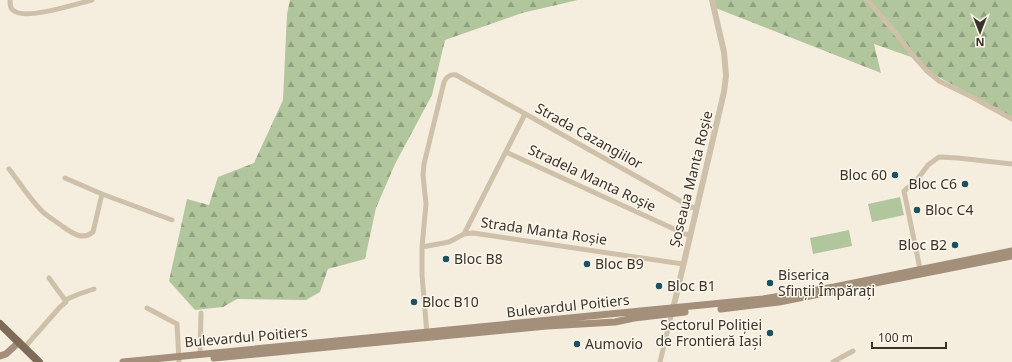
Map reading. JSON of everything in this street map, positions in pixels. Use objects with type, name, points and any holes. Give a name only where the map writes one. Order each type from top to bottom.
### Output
[{"type":"main road","name":"Bulevardul Poitiers","points":[[672,311],[779,297],[1012,251]]},
{"type":"main road","name":"Bulevardul Poitiers","points":[[123,362],[176,360],[672,311],[779,302],[1012,256]]},
{"type":"main road","points":[[0,324],[37,362]]},
{"type":"main road","points":[[0,331],[19,345]]},
{"type":"main road","name":"Bulevardul Poitiers","points":[[176,360],[200,354],[427,336]]},
{"type":"main road","points":[[0,356],[6,354],[19,345]]},
{"type":"street","points":[[10,0],[12,9],[23,14],[41,12],[92,0]]},
{"type":"street","name":"Șoseaua Manta Roșie","points":[[660,362],[723,100],[726,76],[724,52],[712,0]]},
{"type":"street","points":[[867,0],[911,53],[939,81],[1012,119]]},
{"type":"street","points":[[427,336],[422,275],[422,247],[426,204],[423,182],[424,164],[446,78],[449,75],[456,75],[525,114]]},
{"type":"street","name":"Strada Cazangiilor","points":[[464,234],[525,114],[691,207],[697,208]]},
{"type":"street","name":"Stradela Manta Roșie","points":[[506,152],[690,235]]},
{"type":"street","points":[[920,269],[904,191],[916,181],[928,165],[939,157],[1012,164]]},
{"type":"street","points":[[9,169],[45,214],[72,233],[80,236],[88,236],[93,232],[102,194]]},
{"type":"street","points":[[65,178],[102,194],[172,220]]},
{"type":"street","name":"Strada Manta Roșie","points":[[422,247],[448,242],[464,234],[473,233],[683,264]]},
{"type":"street","points":[[49,278],[65,300]]},
{"type":"street","points":[[19,345],[66,302],[65,300],[94,289]]},
{"type":"street","points":[[147,308],[177,324],[176,360]]},
{"type":"street","points":[[200,354],[201,313]]},
{"type":"street","points":[[833,362],[853,351]]},
{"type":"green space","points":[[290,0],[578,0],[522,13],[445,40],[432,95],[395,164],[376,208],[365,259],[328,269],[320,292],[306,300],[237,299],[223,307],[195,310],[169,281],[187,199],[209,205],[218,177],[254,163],[283,100],[287,14]]},
{"type":"green space","points":[[714,0],[1012,0],[1012,117],[922,67],[914,58],[874,44],[881,73],[713,7]]},
{"type":"green space","points":[[900,197],[904,215],[872,222],[868,204]]},
{"type":"green space","points":[[849,230],[852,246],[813,254],[810,238]]},
{"type":"place","name":"Bloc 60","points":[[895,175]]},
{"type":"place","name":"Bloc C6","points":[[965,184]]},
{"type":"place","name":"Bloc C4","points":[[917,210]]},
{"type":"place","name":"Bloc B2","points":[[955,245]]},
{"type":"place","name":"Bloc B8","points":[[446,259]]},
{"type":"place","name":"Bloc B9","points":[[587,264]]},
{"type":"place","name":"Biserica Sfinții Împărați","points":[[770,283]]},
{"type":"place","name":"Bloc B1","points":[[659,286]]},
{"type":"place","name":"Bloc B10","points":[[414,302]]},
{"type":"place","name":"Sectorul Poliției de Frontieră Iași","points":[[770,333]]},
{"type":"place","name":"Aumovio","points":[[577,344]]}]
